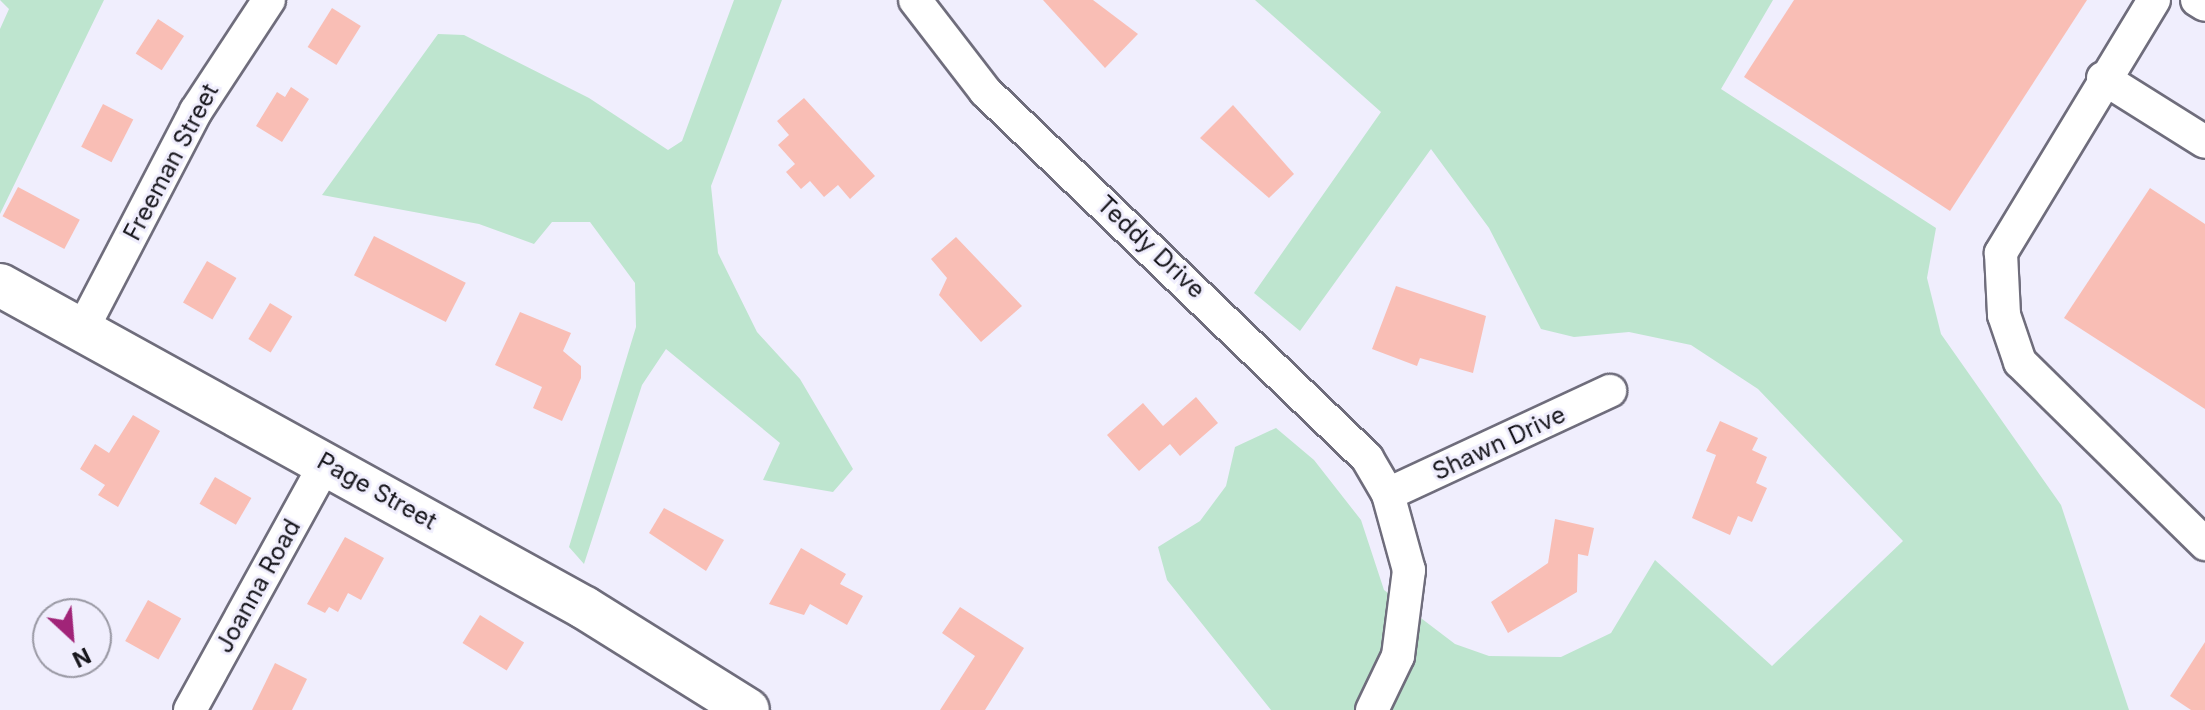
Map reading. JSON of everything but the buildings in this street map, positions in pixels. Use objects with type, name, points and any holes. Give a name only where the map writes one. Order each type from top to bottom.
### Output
[{"type":"main road","name":"Page Street","points":[[0,285],[326,463],[748,710]]},
{"type":"street","name":"Freeman Street","points":[[82,330],[196,111],[269,0]]},
{"type":"street","name":"Teddy Drive","points":[[915,0],[970,75],[1341,428],[1388,494],[1403,536],[1408,608],[1398,656],[1372,710]]},
{"type":"street","points":[[2154,0],[2103,78],[2001,253],[2004,315],[2020,362],[2205,544]]},
{"type":"street","points":[[2197,0],[2205,5]]},
{"type":"street","points":[[2103,78],[2205,142]]},
{"type":"street","name":"Shawn Drive","points":[[1388,494],[1610,391]]},
{"type":"street","name":"Joanna Road","points":[[190,710],[326,463]]},
{"type":"green space","points":[[0,0],[104,0],[0,214],[0,29],[9,9]]},
{"type":"green space","points":[[734,0],[782,0],[711,186],[718,253],[757,332],[800,379],[853,469],[833,492],[763,480],[780,443],[666,349],[642,385],[584,564],[569,547],[636,327],[635,283],[590,222],[552,222],[534,244],[479,224],[322,195],[438,34],[464,35],[589,98],[668,150],[682,141]]},
{"type":"green space","points":[[1255,0],[1773,0],[1721,89],[1936,228],[1927,278],[1941,334],[2061,505],[2129,710],[1271,710],[1167,580],[1158,547],[1200,521],[1226,486],[1235,447],[1276,428],[1314,460],[1361,520],[1384,590],[1455,644],[1489,656],[1561,657],[1611,633],[1655,560],[1772,666],[1903,541],[1758,389],[1691,345],[1629,332],[1574,337],[1541,329],[1489,228],[1431,149],[1300,331],[1254,293],[1381,112]]}]
